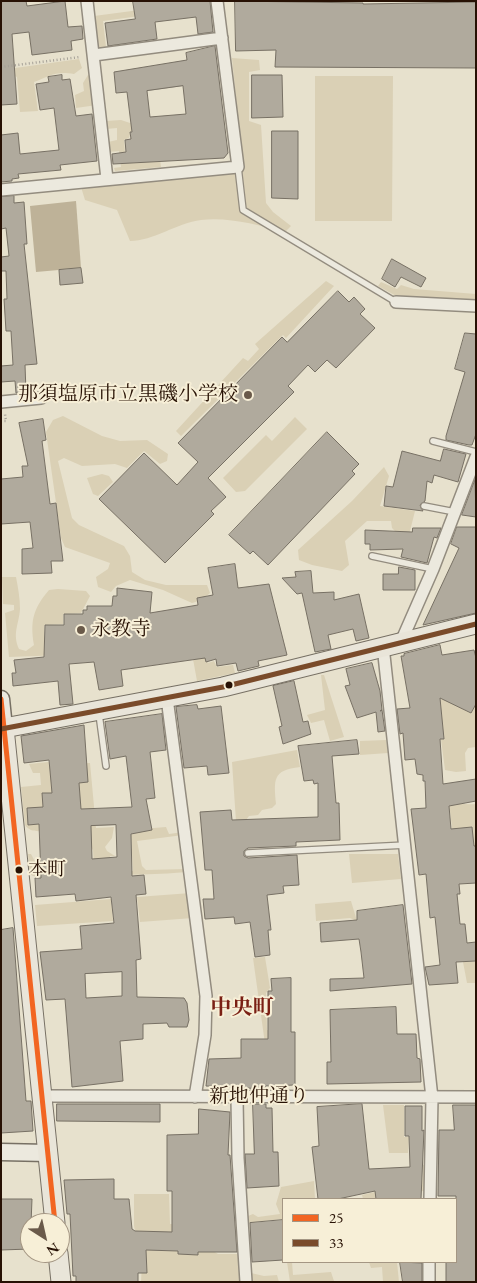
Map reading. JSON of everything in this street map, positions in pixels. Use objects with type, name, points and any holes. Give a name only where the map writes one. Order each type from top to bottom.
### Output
[{"type":"main road","points":[[4,728],[224,687],[476,624]]},
{"type":"main road","points":[[1,699],[29,1001],[43,1096],[54,1213]]},
{"type":"main road","points":[[1,1152],[48,1153]]},
{"type":"main road","points":[[59,1263],[61,1282]]},
{"type":"street","points":[[87,1],[107,179]]},
{"type":"street","points":[[1,190],[238,167],[217,1]]},
{"type":"street","points":[[94,55],[222,38]]},
{"type":"street","points":[[396,302],[476,306]]},
{"type":"street","points":[[1,402],[41,398]]},
{"type":"street","points":[[401,642],[476,457]]},
{"type":"street","points":[[383,646],[432,1098],[430,1198]]},
{"type":"street","points":[[167,698],[206,996],[206,1035],[195,1097]]},
{"type":"street","name":"新地仲通り","points":[[43,1096],[237,1098],[476,1097]]},
{"type":"street","points":[[237,1098],[238,1167],[246,1282]]},
{"type":"street","points":[[429,1263],[429,1282]]},
{"type":"lane","points":[[238,167],[243,210],[396,302]]},
{"type":"lane","points":[[433,441],[476,452]]},
{"type":"lane","points":[[424,506],[455,512]]},
{"type":"lane","points":[[372,556],[432,569]]},
{"type":"lane","points":[[98,710],[106,766]]},
{"type":"lane","points":[[248,853],[406,845]]},
{"type":"path","points":[[1,67],[94,55]]},
{"type":"path","points":[[1,415],[6,414],[6,421],[1,421]]},
{"type":"shaded area","points":[[147,9],[140,16],[103,21],[106,47],[97,48],[94,16]]},
{"type":"shaded area","points":[[232,58],[259,60],[260,70],[249,72],[249,121],[261,125],[266,203],[273,212],[291,226],[285,232],[233,221],[201,220],[147,238],[130,241],[117,210],[85,200],[81,187],[243,169]]},
{"type":"shaded area","points":[[79,59],[82,68],[74,74],[57,74],[34,82],[38,111],[20,112],[17,77],[1,70]]},
{"type":"shaded area","points":[[88,75],[94,75],[97,105],[76,108],[75,95],[84,91],[83,83]]},
{"type":"shaded area","points":[[315,76],[393,76],[392,221],[315,221]]},
{"type":"shaded area","points":[[155,119],[156,130],[131,131],[129,138],[124,140],[125,153],[130,154],[131,163],[160,159],[161,167],[115,171],[114,168],[121,167],[119,151],[109,152],[108,142],[117,140],[117,128],[106,129],[106,121],[121,120],[130,123]]},
{"type":"shaded area","points":[[76,201],[81,268],[36,272],[30,206]]},
{"type":"shaded area","points":[[326,281],[334,286],[286,338],[283,335],[181,436],[176,431],[243,358],[248,361],[259,349],[255,344]]},
{"type":"shaded area","points":[[381,282],[397,289],[401,285],[414,289],[476,294],[476,303],[400,298],[378,286]]},
{"type":"shaded area","points":[[63,416],[102,436],[120,441],[147,440],[168,454],[167,461],[160,464],[144,451],[127,468],[115,464],[82,466],[64,458],[58,461],[72,518],[79,525],[124,546],[130,556],[132,572],[145,580],[166,585],[207,585],[210,593],[202,600],[192,603],[163,590],[130,580],[116,586],[111,592],[98,587],[96,577],[108,569],[110,563],[65,547],[61,538],[46,432],[53,420]]},
{"type":"shaded area","points":[[295,417],[307,429],[245,491],[236,492],[223,478],[266,435],[272,441]]},
{"type":"shaded area","points":[[384,467],[389,476],[380,506],[415,511],[409,535],[398,534],[392,528],[391,521],[367,521],[345,541],[349,565],[342,571],[312,565],[299,560],[298,550],[352,501]]},
{"type":"shaded area","points":[[102,474],[109,476],[113,482],[98,496],[93,494],[87,478]]},
{"type":"shaded area","points":[[2,577],[16,577],[20,605],[16,634],[19,649],[26,651],[34,645],[32,629],[36,609],[49,590],[58,589],[86,591],[90,596],[81,613],[63,614],[63,624],[44,625],[44,652],[119,653],[9,657],[5,613],[14,610],[14,605],[3,604]]},
{"type":"shaded area","points":[[201,637],[208,663],[214,661],[217,667],[233,665],[235,673],[197,681],[193,659]]},
{"type":"shaded area","points":[[321,675],[324,675],[344,737],[330,741],[324,720],[311,723],[307,715],[325,710]]},
{"type":"shaded area","points":[[476,689],[476,747],[468,748],[465,753],[466,771],[445,770],[436,701]]},
{"type":"shaded area","points":[[386,740],[388,753],[360,755],[360,741]]},
{"type":"shaded area","points":[[297,750],[300,767],[284,771],[277,778],[275,783],[276,804],[272,808],[262,810],[258,815],[249,816],[246,820],[248,850],[238,851],[232,762]]},
{"type":"shaded area","points":[[48,762],[58,764],[90,763],[96,828],[114,827],[112,838],[105,847],[107,851],[115,856],[110,856],[111,871],[133,871],[132,854],[124,850],[132,849],[131,835],[142,829],[166,827],[169,834],[183,832],[183,835],[137,841],[142,866],[146,870],[186,869],[187,872],[33,876],[30,874],[28,854],[31,854],[40,871],[91,869],[94,866],[93,850],[90,846],[66,832],[57,830],[37,831],[28,829],[25,825],[21,787],[41,785],[40,773],[33,773],[29,764]]},
{"type":"shaded area","points":[[449,803],[476,804],[476,864],[454,844]]},
{"type":"shaded area","points":[[349,854],[398,854],[401,879],[352,883]]},
{"type":"shaded area","points":[[191,893],[193,918],[140,922],[137,897]]},
{"type":"shaded area","points":[[111,899],[113,921],[37,926],[35,905]]},
{"type":"shaded area","points":[[351,901],[357,921],[350,918],[316,921],[315,904]]},
{"type":"shaded area","points":[[265,957],[270,988],[266,993],[267,1030],[279,1031],[271,1058],[271,1086],[268,1087],[267,1058],[253,958]]},
{"type":"shaded area","points":[[463,962],[476,962],[476,983],[467,983]]},
{"type":"shaded area","points":[[383,1105],[404,1105],[404,1137],[409,1137],[408,1153],[389,1153]]},
{"type":"shaded area","points":[[423,1165],[426,1165],[425,1191],[404,1192],[403,1198],[388,1198],[387,1196],[363,1198],[362,1195],[405,1185],[422,1185]]},
{"type":"shaded area","points":[[314,1181],[315,1198],[282,1198],[282,1219],[248,1223],[248,1216],[253,1214],[258,1217],[280,1214],[276,1204],[281,1187]]},
{"type":"shaded area","points":[[134,1194],[169,1194],[170,1224],[212,1224],[213,1251],[218,1254],[239,1254],[242,1282],[141,1282],[142,1262],[134,1226]]},
{"type":"shaded area","points":[[287,1263],[292,1263],[293,1275],[331,1272],[334,1281],[290,1282]]},
{"type":"shaded area","points":[[369,1263],[397,1263],[399,1282],[383,1282],[382,1267],[371,1268]]},
{"type":"shaded area","points":[[251,1273],[264,1276],[277,1275],[279,1282],[252,1282]]},
{"type":"building","points":[[26,1],[27,6],[65,1],[68,27],[82,26],[83,39],[71,41],[72,50],[32,55],[29,32],[12,34],[17,104],[1,105],[1,2]]},
{"type":"building","points":[[133,1],[210,1],[213,32],[198,34],[196,17],[155,22],[157,39],[108,46],[105,23],[135,19]]},
{"type":"building","points":[[235,1],[363,4],[476,2],[476,68],[275,67],[276,50],[236,51]]},
{"type":"building","points":[[215,46],[228,153],[224,158],[113,164],[112,154],[126,152],[125,140],[131,139],[130,132],[132,132],[127,92],[116,93],[114,72],[187,60],[186,53]],"holes":[[[183,86],[186,114],[150,117],[147,91]]]},
{"type":"building","points":[[62,75],[62,80],[70,79],[76,116],[92,114],[97,161],[60,165],[61,170],[18,174],[19,178],[1,182],[1,135],[18,133],[20,154],[59,150],[54,108],[40,110],[36,84],[49,82],[48,77]]},
{"type":"building","points":[[252,75],[282,75],[283,117],[252,118]]},
{"type":"building","points":[[272,131],[298,131],[298,199],[272,198]]},
{"type":"building","points":[[14,196],[14,203],[24,202],[27,244],[24,244],[37,364],[25,365],[26,392],[16,393],[15,381],[1,382],[1,366],[13,365],[11,331],[6,331],[4,299],[7,299],[6,271],[1,271],[1,257],[9,256],[6,228],[1,229],[1,197]]},
{"type":"building","points":[[392,259],[426,278],[421,287],[401,277],[395,287],[382,279]]},
{"type":"building","points":[[81,268],[83,283],[60,285],[59,270]]},
{"type":"building","points":[[338,291],[349,302],[354,297],[365,309],[360,314],[375,328],[336,368],[327,360],[315,372],[308,365],[288,386],[294,392],[208,478],[226,497],[211,511],[214,514],[165,563],[99,499],[144,453],[177,485],[198,462],[178,443],[282,337],[287,342]]},
{"type":"building","points":[[465,333],[476,334],[476,434],[472,445],[446,440],[465,372],[455,369]]},
{"type":"building","points":[[43,419],[46,440],[42,441],[50,504],[56,503],[63,561],[51,561],[52,573],[22,574],[22,549],[33,548],[30,522],[1,524],[1,479],[23,477],[22,466],[28,466],[19,423]]},
{"type":"building","points":[[327,432],[359,464],[352,471],[355,474],[268,565],[253,551],[250,554],[229,535]]},
{"type":"building","points":[[444,449],[466,454],[458,482],[434,475],[432,483],[427,481],[425,501],[420,505],[423,511],[384,506],[386,486],[393,487],[402,451],[440,461]]},
{"type":"building","points":[[475,480],[476,517],[462,515]]},
{"type":"building","points":[[457,527],[476,527],[476,613],[423,625],[459,548],[451,544]]},
{"type":"building","points":[[413,528],[441,528],[437,538],[434,537],[427,563],[401,557],[403,549],[370,550],[370,544],[365,544],[365,530],[412,532]]},
{"type":"building","points":[[235,564],[238,588],[269,584],[287,655],[258,661],[259,666],[238,671],[236,663],[217,666],[216,659],[206,662],[205,658],[121,670],[123,686],[99,690],[94,662],[69,664],[73,704],[60,705],[58,681],[13,686],[12,673],[16,673],[14,660],[44,657],[45,625],[64,625],[64,614],[83,614],[83,610],[87,610],[87,606],[112,606],[113,596],[117,596],[117,588],[152,592],[150,613],[198,605],[197,598],[213,595],[208,568]]},
{"type":"building","points":[[399,567],[415,570],[415,590],[383,590],[383,574],[398,574]]},
{"type":"building","points":[[311,571],[313,593],[334,592],[334,600],[359,594],[369,638],[356,641],[353,629],[328,635],[331,649],[315,652],[302,593],[297,594],[282,578],[296,577],[295,572]]},
{"type":"building","points":[[440,645],[442,655],[474,650],[476,658],[476,704],[471,713],[440,698],[444,739],[440,739],[443,784],[476,779],[476,801],[449,806],[451,829],[472,827],[474,846],[476,846],[476,883],[459,884],[460,894],[457,894],[460,924],[465,924],[467,943],[476,942],[476,961],[456,962],[458,983],[429,985],[425,967],[440,965],[435,917],[430,918],[426,874],[419,875],[411,809],[426,808],[425,781],[423,781],[423,775],[417,774],[415,759],[405,760],[403,733],[400,734],[397,709],[410,708],[401,656]]},
{"type":"building","points":[[372,663],[380,691],[385,731],[378,732],[376,712],[357,718],[345,686],[350,685],[346,669]]},
{"type":"building","points":[[294,681],[303,722],[308,721],[311,734],[283,744],[279,727],[282,726],[273,686]]},
{"type":"building","points":[[197,705],[198,709],[221,706],[229,773],[208,775],[207,766],[184,768],[176,707]]},
{"type":"building","points":[[162,714],[166,750],[150,752],[155,798],[146,799],[152,830],[131,834],[132,876],[144,875],[146,894],[136,895],[141,959],[136,960],[137,997],[184,998],[187,1003],[189,1020],[187,1027],[169,1027],[167,1023],[143,1024],[143,1039],[120,1041],[123,1081],[72,1087],[65,999],[46,1000],[40,952],[82,949],[80,926],[114,923],[111,897],[76,901],[75,894],[36,897],[35,878],[41,878],[39,824],[28,825],[27,808],[43,807],[42,793],[52,793],[49,760],[24,763],[21,736],[84,725],[88,782],[79,783],[81,809],[132,807],[126,756],[110,759],[105,722]],"holes":[[[116,825],[117,857],[92,859],[91,826]],[[122,972],[122,996],[86,998],[85,974]]]},
{"type":"building","points":[[357,740],[359,754],[332,756],[336,803],[339,803],[340,840],[296,842],[296,846],[248,848],[244,851],[244,856],[248,858],[297,855],[299,885],[283,886],[284,893],[267,895],[271,930],[268,930],[270,955],[255,957],[250,922],[235,924],[234,917],[205,919],[203,899],[214,899],[212,870],[205,870],[200,812],[231,810],[232,820],[318,817],[318,783],[314,784],[313,780],[304,781],[298,746]]},
{"type":"building","points":[[403,905],[412,984],[330,991],[330,979],[364,978],[361,952],[359,939],[321,942],[320,923],[357,920],[357,911]]},
{"type":"building","points":[[13,928],[26,1101],[31,1101],[33,1131],[1,1133],[1,930]]},
{"type":"building","points":[[291,978],[291,1032],[295,1032],[295,1085],[266,1086],[266,1089],[206,1086],[209,1059],[241,1058],[241,1039],[268,1039],[268,991],[272,991],[271,979]]},
{"type":"building","points":[[396,1007],[397,1034],[416,1034],[421,1082],[327,1084],[327,1062],[331,1062],[330,1010]]},
{"type":"building","points":[[57,1104],[160,1104],[160,1122],[57,1121]]},
{"type":"building","points":[[253,1104],[266,1104],[266,1108],[272,1108],[273,1152],[278,1152],[279,1186],[247,1188],[245,1154],[254,1154]]},
{"type":"building","points":[[362,1104],[369,1169],[410,1167],[409,1136],[405,1136],[405,1106],[422,1106],[422,1131],[424,1130],[421,1198],[376,1198],[375,1191],[343,1198],[318,1198],[312,1147],[319,1146],[317,1107]]},
{"type":"building","points":[[453,1105],[476,1105],[476,1282],[446,1282],[446,1263],[457,1263],[457,1198],[456,1196],[438,1196],[439,1130],[454,1130]]},
{"type":"building","points":[[199,1109],[230,1112],[228,1155],[230,1155],[237,1252],[198,1252],[198,1255],[178,1254],[178,1251],[146,1250],[147,1273],[138,1273],[138,1282],[76,1282],[76,1276],[73,1276],[70,1213],[67,1213],[64,1180],[114,1179],[114,1199],[129,1199],[132,1229],[135,1231],[172,1232],[172,1191],[167,1191],[167,1135],[198,1134]]},
{"type":"building","points":[[1,1199],[32,1199],[31,1213],[20,1213],[20,1249],[1,1250]]},
{"type":"building","points":[[282,1220],[282,1260],[252,1262],[250,1223]]},
{"type":"building","points":[[400,1263],[422,1263],[422,1282],[403,1282]]},
{"type":"transit line","name":"33","points":[[1,729],[223,687],[476,624]]},
{"type":"transit line","name":"25","points":[[1,699],[54,1213]]},
{"type":"place","name":"那須塩原市立黒磯小学校","points":[[248,395]]},
{"type":"place","name":"永教寺","points":[[81,630]]},
{"type":"place","name":"本町","points":[[19,870]]},
{"type":"district","name":"中央町","points":[[242,1008]]}]
